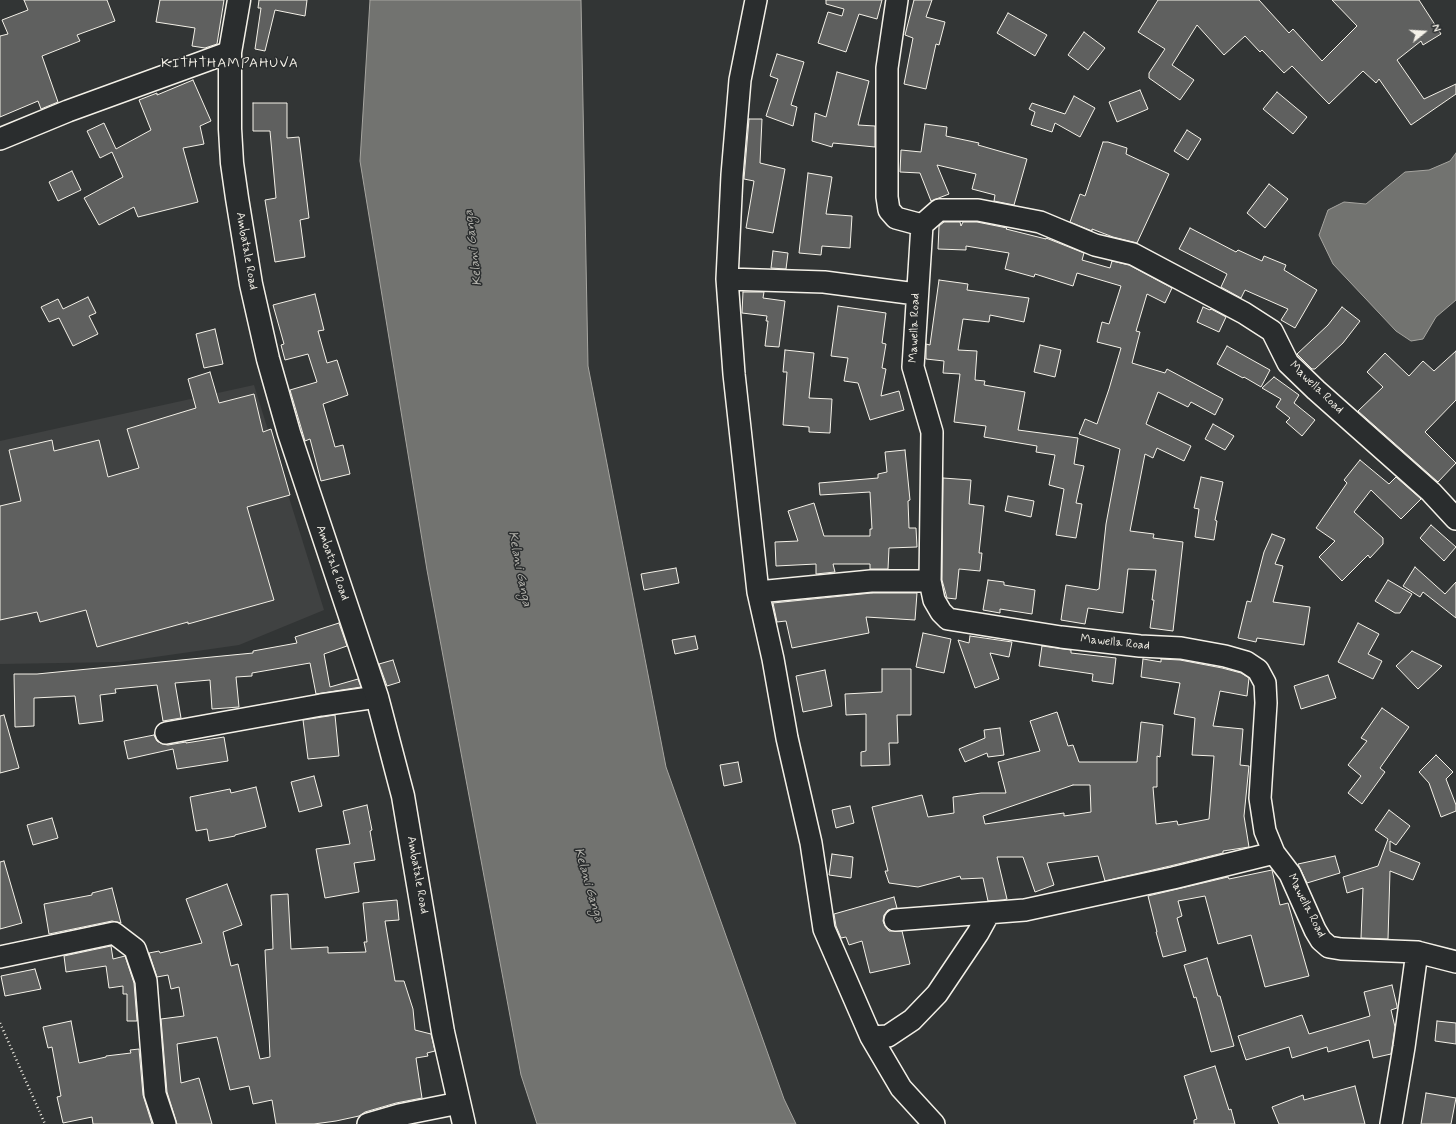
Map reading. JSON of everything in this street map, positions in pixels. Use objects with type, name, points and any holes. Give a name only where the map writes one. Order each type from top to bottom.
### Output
[{"type":"main road","name":"Ambatale Road","points":[[239,0],[230,52],[230,129],[232,163],[251,284],[264,344],[289,433],[376,697],[403,796],[443,1032],[464,1124]]},
{"type":"street","points":[[756,0],[740,80],[732,175],[727,279],[734,374],[758,592],[773,659],[787,738],[811,843],[824,929],[871,1037],[901,1088],[934,1124]]},
{"type":"street","points":[[897,0],[887,68],[887,197],[889,210],[896,218],[922,225]]},
{"type":"street","points":[[0,138],[68,111],[230,52]]},
{"type":"street","name":"Mawella Road","points":[[1456,519],[1431,492],[1321,395],[1288,363],[1272,331],[1244,312],[1132,254],[1096,245],[1040,222],[978,210],[939,210],[922,225],[916,294],[913,367],[932,432],[930,581],[934,600],[941,612],[948,619],[1069,638],[1140,646],[1181,648],[1232,658],[1246,662],[1258,670],[1265,683],[1266,703],[1260,798],[1265,831],[1274,853],[1290,874],[1321,940],[1329,947],[1341,949],[1418,952],[1456,962]]},
{"type":"street","points":[[727,279],[824,282],[916,294]]},
{"type":"street","points":[[758,592],[871,581],[930,581]]},
{"type":"street","points":[[166,733],[321,704],[376,697]]},
{"type":"street","points":[[894,920],[1025,910],[1173,878],[1274,853]]},
{"type":"street","points":[[871,1037],[888,1036],[912,1020],[937,994],[978,933],[989,912]]},
{"type":"street","points":[[0,957],[114,933],[135,949],[146,981],[154,1094],[165,1124]]},
{"type":"street","points":[[1391,1124],[1418,952]]},
{"type":"street","points":[[368,1124],[399,1115],[459,1103]]},
{"type":"path","points":[[0,1023],[46,1124]]},
{"type":"shaded area","points":[[254,385],[324,610],[239,645],[120,662],[0,664],[0,441]]},
{"type":"water","name":"Kelani Ganga","points":[[370,0],[581,0],[588,366],[666,767],[784,1099],[796,1124],[537,1124],[521,1075],[427,570],[360,161]]},
{"type":"water","points":[[1456,153],[1456,300],[1436,317],[1423,339],[1411,341],[1396,331],[1333,264],[1319,235],[1328,210],[1344,202],[1366,204],[1405,172],[1429,170],[1450,161]]},
{"type":"building","points":[[24,0],[107,0],[115,21],[77,35],[80,41],[42,56],[58,102],[41,109],[38,101],[0,117],[0,36],[8,34],[2,20],[28,10]]},
{"type":"building","points":[[160,0],[224,0],[217,44],[205,48],[192,46],[195,28],[156,22]]},
{"type":"building","points":[[259,0],[307,0],[305,16],[275,10],[265,51],[255,49],[261,8],[258,8]]},
{"type":"building","points":[[826,0],[882,0],[877,19],[859,14],[846,52],[818,43],[828,12],[842,16],[844,9],[826,4]]},
{"type":"building","points":[[914,0],[932,0],[926,17],[945,22],[939,45],[936,44],[926,89],[904,84],[913,38],[905,35]]},
{"type":"building","points":[[1158,0],[1259,0],[1289,33],[1293,29],[1322,61],[1357,26],[1332,0],[1419,0],[1441,34],[1423,45],[1421,41],[1397,60],[1424,99],[1456,84],[1456,94],[1411,125],[1379,79],[1376,83],[1363,71],[1329,104],[1292,66],[1284,73],[1262,50],[1260,52],[1245,36],[1224,55],[1197,25],[1172,65],[1194,80],[1180,100],[1149,78],[1149,73],[1165,49],[1138,32]]},
{"type":"building","points":[[1008,13],[1047,35],[1035,56],[997,33]]},
{"type":"building","points":[[1084,32],[1105,48],[1088,70],[1068,55]]},
{"type":"building","points":[[777,54],[804,62],[791,105],[797,107],[793,126],[766,116],[778,79],[770,76]]},
{"type":"building","points":[[837,72],[869,81],[858,125],[875,126],[875,147],[833,143],[832,147],[812,141],[815,113],[826,117]]},
{"type":"building","points":[[193,80],[211,121],[200,126],[204,144],[183,148],[198,202],[138,217],[134,207],[99,225],[84,198],[123,177],[112,152],[100,158],[87,131],[104,123],[116,149],[151,130],[139,100],[157,93],[157,95]]},
{"type":"building","points":[[1140,90],[1148,109],[1117,122],[1109,102]]},
{"type":"building","points":[[1277,92],[1307,117],[1293,134],[1263,109]]},
{"type":"building","points":[[1074,96],[1095,108],[1080,137],[1055,123],[1052,132],[1031,125],[1035,112],[1029,109],[1032,103],[1065,114]]},
{"type":"building","points":[[253,103],[287,103],[287,138],[299,137],[309,218],[300,220],[305,257],[275,262],[265,200],[276,198],[270,131],[253,131]]},
{"type":"building","points":[[749,119],[762,119],[760,163],[785,169],[773,233],[746,228],[754,181],[744,179]]},
{"type":"building","points":[[925,124],[947,127],[946,136],[979,143],[978,145],[1027,159],[1014,205],[994,201],[995,195],[972,189],[976,174],[937,165],[949,194],[931,201],[920,173],[900,172],[901,150],[921,152]]},
{"type":"building","points":[[1187,130],[1201,139],[1188,160],[1174,151]]},
{"type":"building","points":[[1103,142],[1108,142],[1127,148],[1126,154],[1169,174],[1137,243],[1113,237],[1092,229],[1092,231],[1070,222],[1080,194],[1085,196]]},
{"type":"building","points":[[72,171],[81,190],[58,201],[49,182]]},
{"type":"building","points":[[808,173],[832,177],[826,214],[852,216],[850,248],[822,246],[821,255],[799,253]]},
{"type":"building","points":[[1269,184],[1288,199],[1265,228],[1247,213]]},
{"type":"building","points":[[944,222],[960,222],[961,226],[963,222],[977,222],[1046,238],[1084,253],[1082,260],[1110,268],[1112,261],[1129,265],[1172,288],[1165,303],[1147,294],[1136,331],[1140,332],[1132,363],[1165,373],[1167,369],[1223,399],[1215,415],[1191,402],[1188,407],[1158,392],[1146,424],[1191,446],[1184,461],[1157,448],[1153,458],[1145,454],[1130,531],[1154,534],[1153,538],[1183,542],[1173,631],[1150,628],[1156,570],[1128,569],[1123,613],[1088,608],[1085,624],[1061,620],[1066,585],[1097,590],[1099,589],[1106,524],[1120,449],[1079,434],[1085,419],[1097,424],[1121,348],[1097,342],[1102,322],[1109,324],[1121,286],[1077,273],[1073,286],[1035,274],[1034,277],[1005,269],[1009,253],[966,246],[966,250],[938,249],[939,226]]},
{"type":"building","points":[[1190,228],[1236,252],[1238,250],[1262,261],[1264,256],[1286,265],[1284,270],[1317,290],[1295,328],[1281,320],[1288,309],[1245,290],[1241,298],[1221,287],[1227,274],[1179,249]]},
{"type":"building","points":[[773,251],[788,253],[786,269],[771,268]]},
{"type":"building","points":[[939,280],[968,284],[967,290],[1029,298],[1024,322],[990,315],[989,322],[963,319],[958,350],[977,351],[975,380],[985,381],[984,385],[1025,392],[1018,430],[1078,438],[1074,464],[1084,466],[1076,503],[1082,504],[1076,538],[1056,535],[1064,489],[1049,485],[1055,455],[1036,452],[1037,446],[984,437],[986,426],[954,422],[960,374],[943,373],[944,361],[926,359],[926,344],[930,345]]},
{"type":"building","points":[[743,292],[764,292],[763,298],[785,301],[779,347],[765,346],[768,321],[766,321],[767,316],[742,313]]},
{"type":"building","points":[[315,294],[324,330],[318,331],[327,363],[337,360],[348,395],[323,404],[335,447],[343,445],[350,474],[321,481],[310,439],[305,441],[290,390],[317,382],[308,354],[285,360],[281,345],[284,344],[273,305]]},
{"type":"building","points":[[88,297],[96,313],[89,316],[98,334],[73,346],[59,318],[49,322],[41,307],[58,299],[63,309]]},
{"type":"building","points":[[838,306],[886,313],[882,343],[886,344],[882,368],[886,369],[881,396],[899,391],[904,410],[870,420],[858,383],[844,381],[848,358],[831,356]]},
{"type":"building","points":[[1203,307],[1210,310],[1211,309],[1226,317],[1219,332],[1197,322]]},
{"type":"building","points":[[1342,307],[1360,321],[1343,343],[1315,369],[1312,369],[1297,354],[1328,325]]},
{"type":"building","points":[[215,329],[223,364],[204,368],[196,334]]},
{"type":"building","points":[[1040,345],[1061,350],[1055,377],[1034,372]]},
{"type":"building","points":[[1227,346],[1270,370],[1261,387],[1217,364]]},
{"type":"building","points":[[785,350],[814,353],[809,398],[832,399],[830,433],[809,432],[809,427],[783,425],[787,372],[783,372]]},
{"type":"building","points":[[1456,351],[1456,400],[1425,432],[1456,463],[1438,482],[1358,411],[1383,387],[1367,372],[1385,353],[1409,376],[1423,361],[1434,371]]},
{"type":"building","points":[[210,372],[219,403],[254,394],[263,432],[271,429],[290,495],[247,507],[274,600],[97,647],[86,610],[40,622],[37,612],[0,620],[0,506],[21,501],[9,450],[52,440],[54,451],[99,440],[108,477],[139,468],[127,429],[196,408],[188,379]]},
{"type":"building","points":[[1274,377],[1299,395],[1294,403],[1315,420],[1302,436],[1286,422],[1290,418],[1276,407],[1281,399],[1262,388]]},
{"type":"building","points":[[1213,424],[1234,436],[1225,450],[1205,439]]},
{"type":"building","points":[[905,450],[910,500],[908,501],[909,528],[916,528],[917,547],[889,548],[888,569],[870,569],[870,564],[833,564],[835,572],[816,574],[816,564],[776,566],[775,542],[798,541],[788,511],[814,503],[824,536],[870,536],[870,529],[872,529],[870,492],[820,495],[819,483],[878,478],[878,474],[887,472],[885,452]]},
{"type":"building","points":[[1360,460],[1389,484],[1396,477],[1421,499],[1401,519],[1371,490],[1354,512],[1383,538],[1383,544],[1370,558],[1368,555],[1342,581],[1319,557],[1335,541],[1316,528],[1347,483],[1344,480]]},
{"type":"building","points":[[1201,477],[1223,482],[1215,520],[1217,521],[1214,540],[1195,537],[1199,509],[1194,508]]},
{"type":"building","points":[[943,478],[971,480],[969,504],[984,506],[979,553],[982,553],[980,571],[959,569],[956,599],[947,598],[942,580]]},
{"type":"building","points":[[1008,496],[1034,501],[1031,517],[1005,511]]},
{"type":"building","points":[[1431,525],[1456,547],[1444,561],[1420,538]]},
{"type":"building","points":[[1272,534],[1285,539],[1275,564],[1283,566],[1273,602],[1310,607],[1304,645],[1257,638],[1256,642],[1238,638],[1247,601],[1251,602],[1264,552]]},
{"type":"building","points":[[1415,567],[1445,594],[1456,582],[1456,618],[1423,592],[1420,597],[1403,586]]},
{"type":"building","points":[[676,568],[679,583],[644,590],[641,574]]},
{"type":"building","points":[[988,580],[1004,582],[1004,585],[1035,590],[1032,614],[1000,609],[1000,613],[983,610]]},
{"type":"building","points":[[1388,580],[1412,594],[1400,613],[1395,613],[1375,601]]},
{"type":"building","points":[[872,593],[917,593],[915,620],[866,617],[869,633],[792,648],[786,621],[777,622],[773,603]]},
{"type":"building","points":[[339,623],[347,646],[324,654],[330,687],[358,679],[361,687],[316,694],[310,663],[252,673],[252,676],[236,677],[239,707],[212,709],[210,680],[175,683],[181,718],[163,721],[157,685],[115,689],[116,693],[100,695],[103,721],[79,724],[75,696],[34,698],[34,726],[15,727],[14,674],[37,674],[253,653],[253,651],[297,643],[295,637]]},
{"type":"building","points":[[1358,623],[1379,634],[1368,654],[1382,661],[1373,679],[1338,662]]},
{"type":"building","points":[[923,633],[951,639],[944,673],[916,667]]},
{"type":"building","points":[[695,636],[698,649],[675,654],[672,640]]},
{"type":"building","points":[[970,636],[1012,642],[1009,657],[990,653],[999,679],[975,688],[958,640],[969,643]]},
{"type":"building","points":[[1042,646],[1071,650],[1071,653],[1116,658],[1113,684],[1092,681],[1093,674],[1039,666]]},
{"type":"building","points":[[1412,651],[1442,666],[1418,689],[1396,666]]},
{"type":"building","points":[[1143,659],[1161,662],[1161,659],[1180,660],[1222,668],[1241,673],[1249,678],[1247,696],[1220,691],[1213,726],[1243,729],[1240,765],[1249,766],[1244,816],[1249,847],[1223,851],[1223,853],[1105,881],[1098,856],[1047,863],[1054,885],[1035,892],[1023,857],[997,857],[1007,899],[1003,900],[988,901],[983,878],[961,879],[960,876],[918,887],[889,883],[885,871],[888,871],[872,807],[922,795],[928,817],[954,813],[953,797],[981,793],[1006,793],[998,762],[1040,751],[1030,721],[1057,712],[1068,746],[1073,745],[1079,762],[1137,762],[1141,722],[1163,725],[1160,757],[1157,756],[1157,787],[1153,787],[1156,824],[1177,821],[1178,825],[1209,819],[1214,756],[1192,755],[1195,718],[1174,714],[1180,683],[1141,677]],"holes":[[[1073,785],[1090,785],[1091,812],[1064,816],[1064,813],[985,824],[983,816]]]},
{"type":"building","points":[[393,660],[400,682],[387,686],[379,664]]},
{"type":"building","points":[[882,669],[911,669],[911,715],[897,715],[898,743],[889,743],[890,765],[861,766],[861,752],[866,751],[866,714],[846,715],[845,694],[882,692]]},
{"type":"building","points":[[825,670],[832,706],[803,712],[796,676]]},
{"type":"building","points":[[1328,675],[1336,698],[1301,709],[1294,686]]},
{"type":"building","points":[[1382,708],[1409,727],[1380,768],[1385,772],[1362,804],[1348,793],[1361,776],[1348,765],[1367,741],[1361,738]]},
{"type":"building","points":[[4,715],[19,768],[0,773],[0,716]]},
{"type":"building","points":[[335,715],[339,756],[308,759],[303,720]]},
{"type":"building","points":[[1000,728],[1004,755],[988,757],[987,753],[965,762],[959,749],[985,738],[984,730]]},
{"type":"building","points":[[154,735],[157,741],[168,745],[224,737],[228,761],[177,769],[173,749],[128,759],[124,741]]},
{"type":"building","points":[[1436,755],[1453,772],[1446,779],[1456,805],[1456,811],[1441,817],[1429,783],[1419,772]]},
{"type":"building","points":[[738,762],[742,782],[724,786],[720,765]]},
{"type":"building","points":[[314,776],[322,806],[299,812],[291,782]]},
{"type":"building","points":[[256,787],[266,827],[235,836],[209,841],[207,829],[196,831],[190,797],[230,789],[231,793]]},
{"type":"building","points":[[367,805],[372,830],[370,831],[375,860],[354,863],[359,892],[325,898],[316,849],[350,844],[343,811]]},
{"type":"building","points":[[850,806],[854,823],[836,828],[832,810]]},
{"type":"building","points":[[1389,810],[1410,826],[1396,845],[1390,841],[1390,851],[1420,863],[1413,880],[1390,871],[1388,939],[1361,938],[1363,888],[1347,893],[1343,877],[1378,866],[1388,839],[1375,830]]},
{"type":"building","points":[[52,818],[58,838],[33,845],[27,825]]},
{"type":"building","points":[[832,854],[853,857],[851,878],[829,875]]},
{"type":"building","points":[[1335,856],[1340,873],[1307,883],[1298,864]]},
{"type":"building","points":[[4,861],[22,923],[0,929],[0,862]]},
{"type":"building","points":[[1272,870],[1280,905],[1288,903],[1309,976],[1265,987],[1251,935],[1218,944],[1205,896],[1178,901],[1182,916],[1177,918],[1186,951],[1163,957],[1148,896],[1228,877],[1229,879]]},
{"type":"building","points":[[227,884],[242,925],[223,932],[231,966],[238,964],[260,1059],[270,1057],[265,950],[273,949],[271,895],[288,894],[291,949],[328,947],[328,953],[366,952],[364,942],[367,942],[363,903],[397,900],[399,920],[385,921],[395,981],[404,981],[413,1009],[415,1030],[431,1034],[435,1051],[427,1053],[428,1056],[416,1058],[422,1098],[396,1103],[365,1112],[359,1116],[336,1121],[314,1124],[276,1124],[272,1100],[253,1104],[249,1086],[230,1090],[217,1037],[177,1044],[181,1083],[199,1078],[212,1124],[177,1124],[167,1092],[161,1019],[184,1016],[179,987],[171,989],[168,975],[157,977],[149,953],[159,951],[160,953],[202,943],[186,899]]},
{"type":"building","points":[[112,888],[121,923],[112,921],[49,934],[44,904],[92,895],[92,893]]},
{"type":"building","points":[[894,897],[897,908],[888,910],[884,915],[883,921],[889,931],[902,931],[910,964],[870,973],[862,941],[849,945],[846,937],[841,938],[836,926],[834,914]]},
{"type":"building","points":[[111,946],[113,959],[125,956],[134,983],[137,1021],[127,1021],[127,994],[123,994],[123,986],[109,988],[106,966],[66,972],[64,956]]},
{"type":"building","points":[[1207,958],[1218,996],[1220,996],[1234,1046],[1211,1052],[1196,997],[1194,998],[1184,965]]},
{"type":"building","points":[[35,969],[41,989],[5,996],[1,976]]},
{"type":"building","points":[[1392,985],[1397,1008],[1391,1010],[1395,1027],[1391,1054],[1373,1058],[1369,1040],[1328,1052],[1327,1047],[1292,1058],[1289,1047],[1246,1060],[1238,1036],[1302,1015],[1309,1034],[1370,1016],[1364,992]]},
{"type":"building","points":[[71,1021],[79,1063],[106,1056],[131,1053],[130,1050],[139,1049],[143,1095],[152,1124],[93,1124],[92,1117],[63,1123],[57,1097],[61,1096],[52,1047],[48,1048],[43,1027]]},
{"type":"building","points":[[1437,1021],[1456,1023],[1456,1044],[1435,1041]]},
{"type":"building","points":[[1215,1066],[1235,1124],[1194,1124],[1194,1120],[1197,1119],[1184,1076]]},
{"type":"building","points":[[1355,1086],[1365,1124],[1279,1124],[1272,1107],[1303,1095],[1304,1100]]},
{"type":"building","points":[[1426,1093],[1456,1098],[1451,1124],[1421,1124]]},
{"type":"district","name":"KITHTHAMPAHUVA","points":[[230,64]]}]
